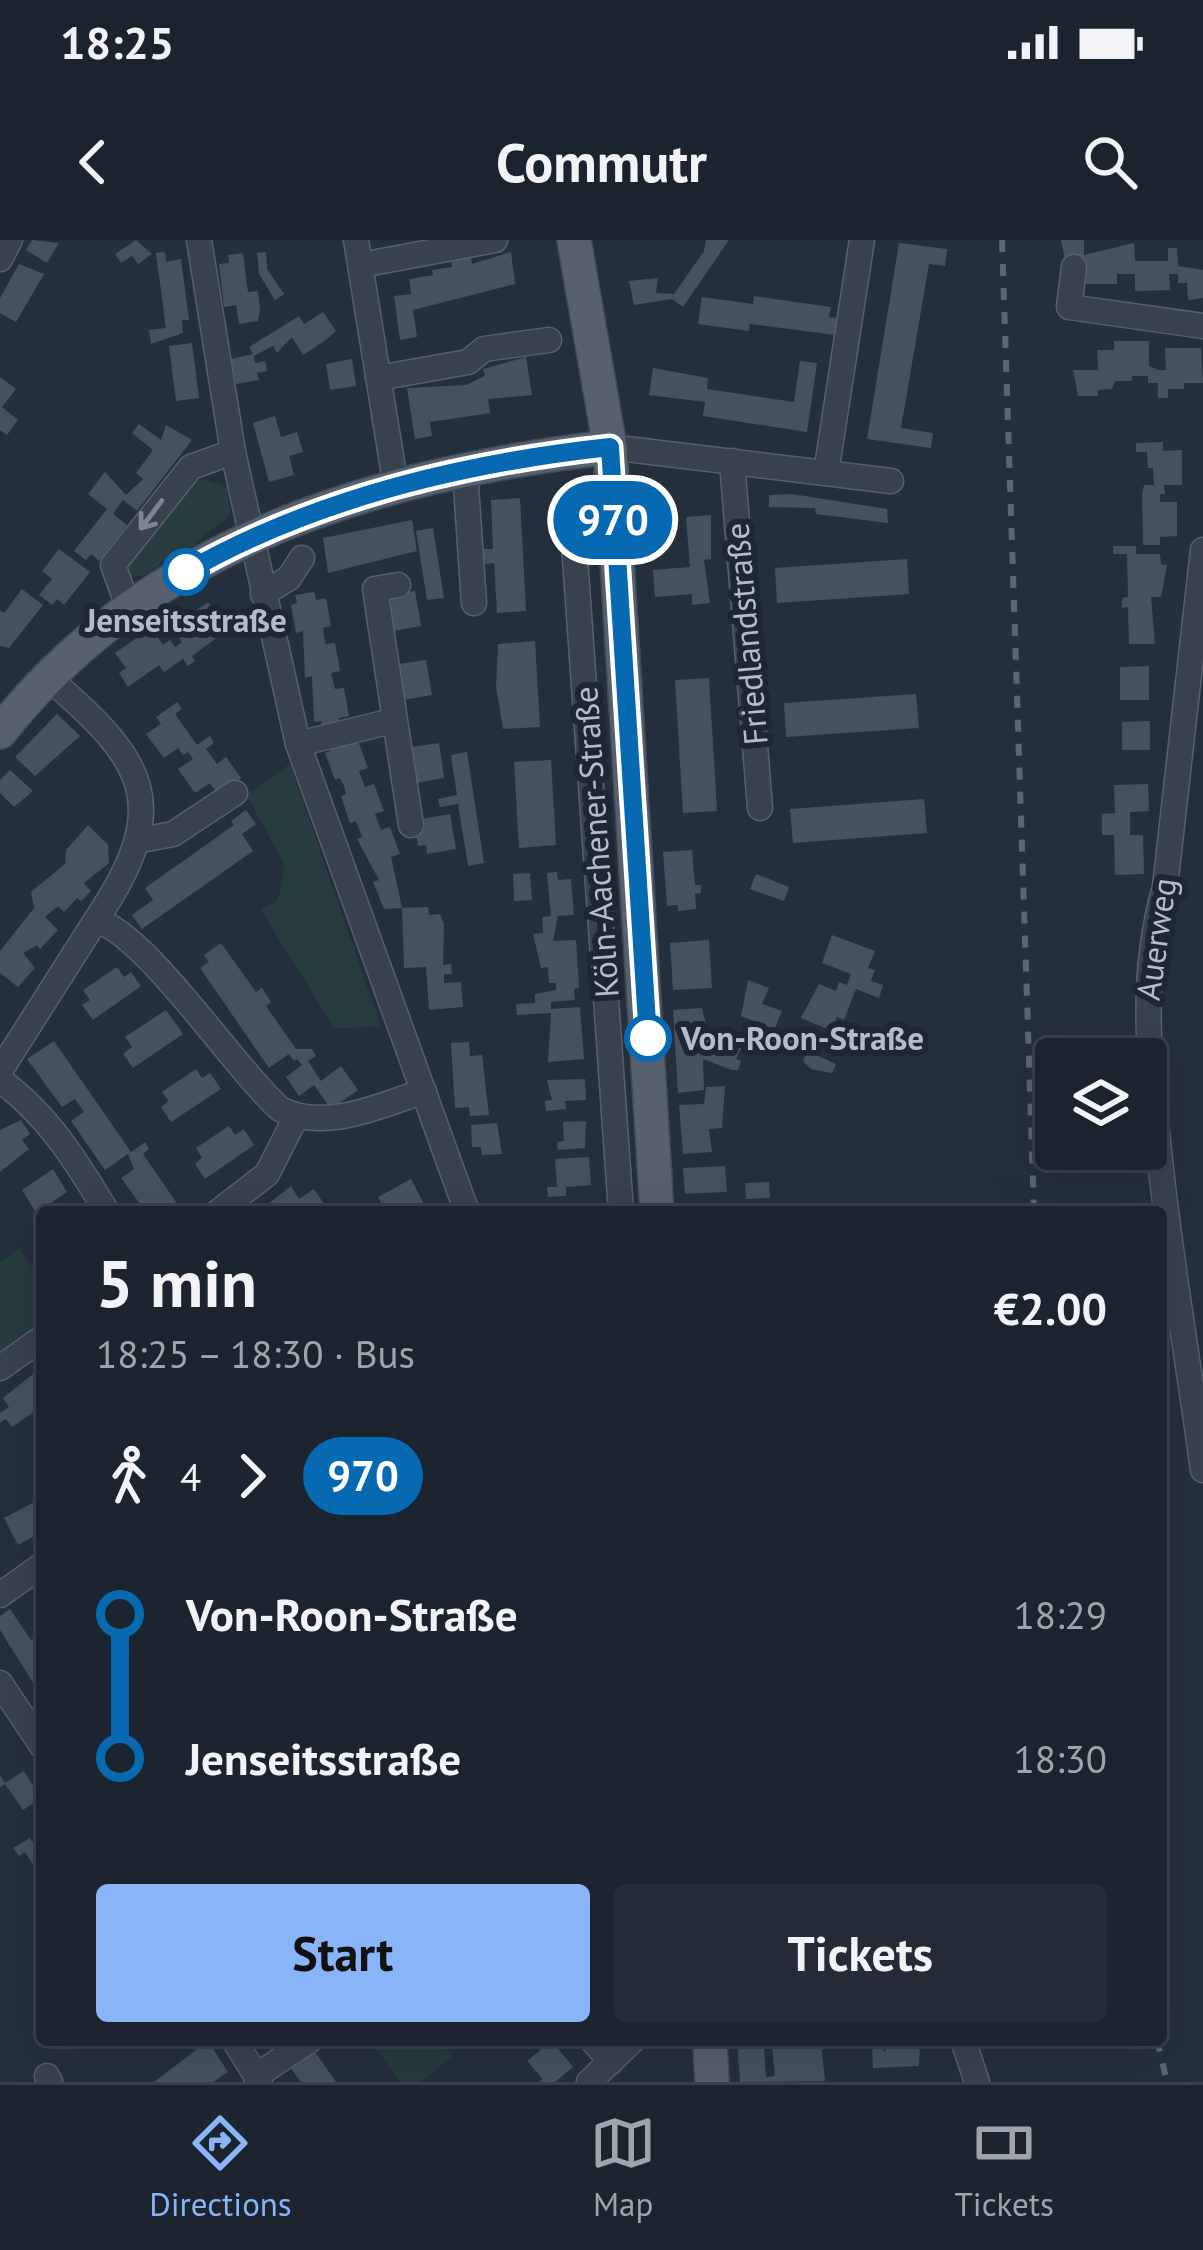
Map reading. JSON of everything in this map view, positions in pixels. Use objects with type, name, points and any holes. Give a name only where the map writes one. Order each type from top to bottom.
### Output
[{"type":"main road","name":"Köln-Aachener-Straße","points":[[574,240],[610,447],[657,1206]]},
{"type":"main road","points":[[0,732],[45,675],[128,606],[249,535],[396,487],[610,447]]},
{"type":"main road","points":[[710,2046],[712,2082]]},
{"type":"street","points":[[0,259],[10,240]]},
{"type":"street","points":[[199,240],[249,535],[298,744],[465,1206]]},
{"type":"street","points":[[396,487],[358,253],[495,240]]},
{"type":"street","points":[[826,473],[862,240]]},
{"type":"street","points":[[1074,266],[1069,308],[1203,326]]},
{"type":"street","points":[[378,377],[468,362],[484,349],[549,340]]},
{"type":"street","points":[[610,447],[891,481]]},
{"type":"street","points":[[128,606],[112,565],[191,467],[233,452]]},
{"type":"street","name":"Friedlandstraße","points":[[732,461],[760,808]]},
{"type":"street","points":[[465,471],[474,603]]},
{"type":"street","name":"Köln-Aachener-Straße","points":[[574,544],[621,1206]]},
{"type":"street","name":"Auerweg","points":[[1165,1206],[1145,1016],[1155,924],[1165,887],[1203,550]]},
{"type":"street","points":[[263,594],[289,578],[302,559]]},
{"type":"street","points":[[398,585],[375,590],[411,825]]},
{"type":"street","points":[[45,675],[96,718],[133,770],[144,814],[142,840],[103,922],[0,1076],[68,1148],[103,1206]]},
{"type":"street","points":[[298,744],[392,721]]},
{"type":"street","points":[[142,840],[173,834],[235,793]]},
{"type":"street","points":[[103,922],[256,1088],[296,1118],[376,1108],[424,1091]]},
{"type":"street","points":[[226,1206],[267,1174],[296,1118]]},
{"type":"street","name":"Auerweg","points":[[1167,1222],[1203,1470]]},
{"type":"street","points":[[0,1368],[36,1342]]},
{"type":"street","points":[[0,1595],[36,1569]]},
{"type":"street","points":[[0,1683],[36,1737]]},
{"type":"street","points":[[237,2046],[258,2079],[302,2046]]},
{"type":"street","points":[[597,2046],[611,2062]]},
{"type":"street","points":[[589,2082],[627,2046]]},
{"type":"street","points":[[965,2046],[977,2082]]},
{"type":"green space","points":[[203,479],[227,487],[230,515],[185,552],[182,547],[146,575],[133,577],[127,566],[191,485]]},
{"type":"green space","points":[[290,764],[381,1027],[334,1028],[261,910],[278,900],[285,865],[246,795]]},
{"type":"green space","points":[[19,1248],[36,1273],[36,1335],[10,1352],[0,1351],[0,1262]]},
{"type":"green space","points":[[444,2046],[452,2057],[420,2082],[401,2082],[376,2049]]},
{"type":"building","points":[[32,240],[59,243],[47,263],[26,250]]},
{"type":"building","points":[[136,240],[152,254],[138,264],[132,256],[121,263],[115,254]]},
{"type":"building","points":[[706,240],[729,240],[683,307],[672,299],[634,305],[629,281],[658,278],[656,293],[674,294],[704,251]]},
{"type":"building","points":[[1061,240],[1084,240],[1084,255],[1134,243],[1135,261],[1168,261],[1168,248],[1177,248],[1178,266],[1203,270],[1203,298],[1188,300],[1187,283],[1178,283],[1178,274],[1169,274],[1170,290],[1135,291],[1135,274],[1117,274],[1117,284],[1083,284],[1066,265]]},
{"type":"building","points":[[899,243],[947,249],[945,266],[929,264],[901,428],[933,433],[931,448],[867,439]]},
{"type":"building","points":[[165,252],[166,262],[181,259],[189,320],[182,320],[183,333],[151,344],[149,330],[166,328],[156,253]]},
{"type":"building","points":[[266,252],[267,269],[284,294],[275,300],[259,274],[257,253]]},
{"type":"building","points":[[511,252],[515,284],[413,310],[417,337],[400,340],[394,296],[411,294],[409,279],[452,267],[451,261],[471,258],[472,264]]},
{"type":"building","points":[[243,253],[248,292],[258,291],[260,310],[258,321],[239,324],[236,305],[224,307],[219,264],[229,263],[228,255]]},
{"type":"building","points":[[19,264],[44,274],[16,322],[0,313],[0,298]]},
{"type":"building","points":[[754,296],[831,307],[829,317],[838,318],[836,335],[750,324],[749,331],[698,324],[702,297],[753,304]]},
{"type":"building","points":[[323,312],[336,331],[326,340],[303,355],[292,337],[277,353],[273,346],[254,356],[255,363],[265,361],[267,371],[257,373],[259,380],[236,384],[231,359],[253,354],[249,347],[299,316],[304,324]]},
{"type":"building","points":[[1114,341],[1149,341],[1149,366],[1158,370],[1166,370],[1165,348],[1201,348],[1203,383],[1184,383],[1184,389],[1168,389],[1168,398],[1158,398],[1158,383],[1148,383],[1148,376],[1132,376],[1132,381],[1115,381],[1112,389],[1098,390],[1098,396],[1078,396],[1073,370],[1098,370],[1097,350],[1114,350]]},
{"type":"building","points":[[192,343],[199,398],[176,401],[169,346]]},
{"type":"building","points":[[526,357],[532,395],[488,399],[490,413],[430,422],[432,436],[415,439],[407,388],[466,385],[485,376],[483,369]]},
{"type":"building","points":[[352,359],[356,386],[330,390],[326,364]]},
{"type":"building","points":[[800,361],[817,363],[807,432],[703,416],[705,402],[649,395],[653,368],[708,378],[707,389],[794,402]]},
{"type":"building","points":[[0,377],[16,389],[2,407],[18,420],[7,435],[0,430]]},
{"type":"building","points":[[275,416],[281,437],[297,432],[303,452],[289,456],[294,475],[269,482],[253,423]]},
{"type":"building","points":[[139,424],[161,440],[166,425],[192,440],[137,511],[123,500],[113,514],[127,525],[99,561],[91,554],[86,560],[74,551],[107,509],[88,494],[105,472],[126,495],[143,479],[136,473],[153,450],[132,433]]},
{"type":"building","points":[[1163,442],[1163,451],[1182,450],[1182,485],[1164,485],[1165,494],[1160,494],[1160,502],[1177,502],[1177,536],[1160,537],[1160,545],[1143,545],[1142,494],[1144,485],[1154,485],[1153,468],[1148,468],[1147,452],[1136,452],[1136,443]]},
{"type":"building","points":[[792,494],[887,509],[888,523],[816,514],[815,508],[769,507],[769,495]]},
{"type":"building","points":[[520,498],[526,611],[497,613],[494,563],[483,564],[482,549],[493,549],[491,500]]},
{"type":"building","points":[[711,515],[711,559],[704,560],[710,603],[692,605],[692,594],[655,597],[653,570],[690,567],[686,517]]},
{"type":"building","points":[[412,520],[417,551],[328,573],[323,538]]},
{"type":"building","points":[[433,528],[444,598],[427,600],[416,531]]},
{"type":"building","points":[[1113,546],[1136,546],[1136,554],[1160,554],[1161,564],[1167,565],[1161,597],[1151,597],[1155,644],[1129,644],[1128,607],[1122,608],[1122,598],[1128,597],[1127,554],[1113,554]]},
{"type":"building","points":[[59,549],[90,572],[64,605],[57,599],[52,605],[39,595],[52,579],[42,571]]},
{"type":"building","points":[[907,559],[909,594],[777,603],[775,568]]},
{"type":"building","points":[[22,589],[43,605],[9,648],[0,646],[0,610],[4,613]]},
{"type":"building","points":[[415,591],[421,626],[393,631],[387,595]]},
{"type":"building","points":[[314,592],[316,600],[326,598],[331,626],[323,628],[324,636],[326,644],[335,643],[340,671],[331,673],[335,689],[344,688],[349,716],[339,718],[340,726],[322,730],[321,721],[314,722],[312,676],[305,678],[303,631],[296,633],[291,605],[297,603],[295,595]]},
{"type":"building","points":[[208,602],[218,617],[229,610],[242,628],[215,639],[192,656],[195,661],[188,666],[183,659],[164,672],[159,665],[128,687],[119,673],[126,668],[115,653],[151,628],[163,645],[170,640],[175,647],[182,642],[172,628]]},
{"type":"building","points":[[535,641],[540,727],[503,729],[496,686],[498,644]]},
{"type":"building","points":[[426,660],[432,695],[403,700],[398,664]]},
{"type":"building","points":[[1149,666],[1149,700],[1120,700],[1120,667]]},
{"type":"building","points":[[709,678],[717,811],[683,813],[675,680]]},
{"type":"building","points":[[916,694],[919,728],[786,737],[784,703]]},
{"type":"building","points":[[177,702],[182,709],[175,714],[197,745],[210,736],[214,743],[206,749],[217,764],[226,757],[241,778],[218,795],[210,783],[195,793],[178,769],[193,759],[188,752],[183,755],[178,748],[164,758],[146,734],[161,724],[156,717]]},
{"type":"building","points":[[57,714],[80,736],[35,776],[15,757]]},
{"type":"building","points":[[1150,721],[1150,750],[1122,750],[1122,722]]},
{"type":"building","points":[[346,737],[349,744],[358,741],[368,768],[359,771],[365,787],[374,784],[384,811],[375,814],[381,830],[390,827],[400,854],[391,857],[402,908],[384,909],[373,882],[379,880],[341,796],[346,794],[344,786],[340,778],[335,780],[325,753],[330,751],[327,743]]},
{"type":"building","points":[[439,743],[444,778],[416,783],[411,747]]},
{"type":"building","points":[[467,752],[484,863],[468,866],[458,804],[440,807],[438,799],[457,795],[451,755]]},
{"type":"building","points":[[551,760],[556,845],[519,848],[514,762]]},
{"type":"building","points":[[10,770],[33,791],[14,807],[0,793],[0,780]]},
{"type":"building","points":[[1148,784],[1149,811],[1130,812],[1130,835],[1143,835],[1144,874],[1115,875],[1114,835],[1102,835],[1102,814],[1115,813],[1114,785]]},
{"type":"building","points":[[924,799],[927,833],[793,843],[790,809]]},
{"type":"building","points":[[246,810],[256,824],[242,834],[253,851],[142,929],[132,915],[153,900],[145,888],[234,825],[231,821]]},
{"type":"building","points":[[450,814],[456,849],[427,854],[426,845],[418,846],[415,826],[423,825],[422,819]]},
{"type":"building","points":[[88,825],[108,845],[109,863],[84,883],[91,891],[81,901],[77,898],[64,912],[58,906],[45,917],[58,930],[40,949],[37,945],[23,953],[35,968],[18,987],[0,973],[0,951],[34,908],[31,892],[65,864],[66,850]]},
{"type":"building","points":[[692,850],[695,885],[701,885],[701,893],[695,894],[696,909],[678,911],[678,905],[667,906],[663,852]]},
{"type":"building","points":[[557,872],[558,880],[571,879],[574,915],[558,916],[553,941],[576,940],[579,988],[574,989],[575,1000],[551,1002],[551,1009],[580,1007],[584,1059],[548,1062],[551,1013],[517,1015],[516,1004],[535,1003],[535,994],[556,990],[556,983],[549,983],[548,967],[541,968],[533,934],[543,933],[542,917],[551,916],[547,873]]},
{"type":"building","points":[[530,873],[532,900],[514,901],[513,874]]},
{"type":"building","points":[[756,874],[789,887],[784,901],[750,889]]},
{"type":"building","points":[[428,907],[429,915],[440,914],[444,924],[443,965],[451,964],[452,974],[444,974],[444,983],[461,982],[463,1007],[429,1010],[426,967],[404,968],[402,908]]},
{"type":"building","points":[[832,935],[875,951],[868,968],[875,970],[871,981],[883,985],[879,998],[856,989],[844,1020],[837,1017],[832,1031],[801,1018],[819,984],[836,991],[839,982],[847,985],[851,974],[822,963]]},
{"type":"building","points":[[709,940],[712,988],[673,990],[670,943]]},
{"type":"building","points":[[221,943],[256,992],[262,988],[271,1002],[266,1006],[296,1049],[312,1049],[316,1056],[308,1061],[321,1081],[341,1066],[358,1090],[331,1109],[314,1085],[299,1096],[286,1077],[302,1065],[297,1059],[289,1054],[269,1068],[200,968],[209,962],[204,955]]},
{"type":"building","points":[[117,967],[124,977],[131,972],[141,986],[93,1020],[82,1005],[90,1000],[83,990]]},
{"type":"building","points":[[748,980],[769,988],[762,1004],[782,1011],[774,1030],[803,1042],[799,1052],[766,1038],[771,1028],[741,1016]]},
{"type":"building","points":[[702,1008],[709,1037],[743,1044],[736,1059],[741,1061],[738,1070],[732,1070],[703,1059],[704,1090],[678,1093],[673,1010]]},
{"type":"building","points":[[166,1010],[183,1034],[133,1068],[123,1054],[132,1047],[125,1037]]},
{"type":"building","points":[[54,1041],[131,1152],[145,1142],[149,1149],[143,1154],[179,1206],[142,1206],[121,1178],[134,1169],[128,1154],[105,1170],[71,1121],[84,1112],[75,1099],[62,1107],[27,1059]]},
{"type":"building","points":[[469,1042],[470,1056],[482,1055],[489,1115],[470,1116],[469,1107],[455,1108],[451,1043]]},
{"type":"building","points":[[807,1051],[836,1064],[832,1073],[811,1069],[803,1061]]},
{"type":"building","points":[[196,1069],[202,1078],[210,1073],[221,1089],[171,1122],[161,1107],[169,1101],[162,1092]]},
{"type":"building","points":[[585,1079],[586,1100],[565,1101],[566,1109],[546,1111],[545,1101],[552,1100],[547,1080]]},
{"type":"building","points":[[725,1086],[722,1128],[709,1129],[712,1152],[683,1154],[679,1105],[704,1104],[706,1087]]},
{"type":"building","points":[[21,1120],[30,1134],[22,1140],[29,1149],[0,1172],[0,1130]]},
{"type":"building","points":[[586,1121],[585,1148],[558,1150],[557,1142],[564,1141],[563,1122]]},
{"type":"building","points":[[497,1123],[502,1154],[482,1155],[481,1147],[472,1147],[471,1125]]},
{"type":"building","points":[[229,1126],[235,1135],[244,1129],[254,1145],[205,1179],[195,1164],[202,1158],[196,1148]]},
{"type":"building","points":[[589,1157],[591,1185],[566,1187],[566,1196],[548,1197],[547,1187],[557,1187],[555,1159]]},
{"type":"building","points":[[725,1166],[727,1192],[685,1194],[683,1168]]},
{"type":"building","points":[[53,1169],[67,1192],[46,1206],[36,1206],[36,1213],[22,1190]]},
{"type":"building","points":[[411,1179],[425,1206],[383,1206],[378,1197]]},
{"type":"building","points":[[769,1182],[770,1198],[746,1199],[745,1183]]},
{"type":"building","points":[[291,1186],[299,1199],[314,1189],[324,1204],[321,1206],[266,1206]]},
{"type":"building","points":[[36,1372],[36,1407],[12,1427],[6,1419],[0,1423],[0,1413],[9,1407],[3,1398]]},
{"type":"building","points":[[36,1501],[36,1535],[18,1545],[4,1518]]},
{"type":"building","points":[[10,1609],[31,1640],[36,1637],[36,1687],[0,1630],[0,1616]]},
{"type":"building","points":[[24,1771],[36,1790],[36,1801],[23,1810],[5,1784],[0,1787],[0,1775],[5,1783]]},
{"type":"building","points":[[30,1838],[36,1844],[36,1868],[25,1852],[19,1856],[13,1848]]},
{"type":"building","points":[[201,2046],[211,2046],[228,2072],[213,2082],[154,2082]]},
{"type":"building","points":[[311,2046],[336,2082],[301,2082],[287,2063]]},
{"type":"building","points":[[556,2046],[573,2067],[555,2082],[539,2082],[543,2079],[527,2061],[544,2047]]},
{"type":"building","points":[[737,2046],[764,2048],[766,2077],[775,2076],[772,2047],[821,2046],[825,2081],[740,2082]]},
{"type":"building","points":[[872,2046],[883,2046],[884,2053],[888,2046],[920,2046],[919,2066],[873,2068]]},
{"type":"railway","points":[[1002,240],[1034,1206]]},
{"type":"railway","points":[[1158,2046],[1167,2082]]},
{"type":"bus line","name":"970","points":[[186,572],[249,535],[296,515],[509,461],[610,447],[648,1038]]},
{"type":"place","name":"Jenseitsstraße","points":[[186,572]]},
{"type":"place","name":"Von-Roon-Straße","points":[[648,1038]]}]
